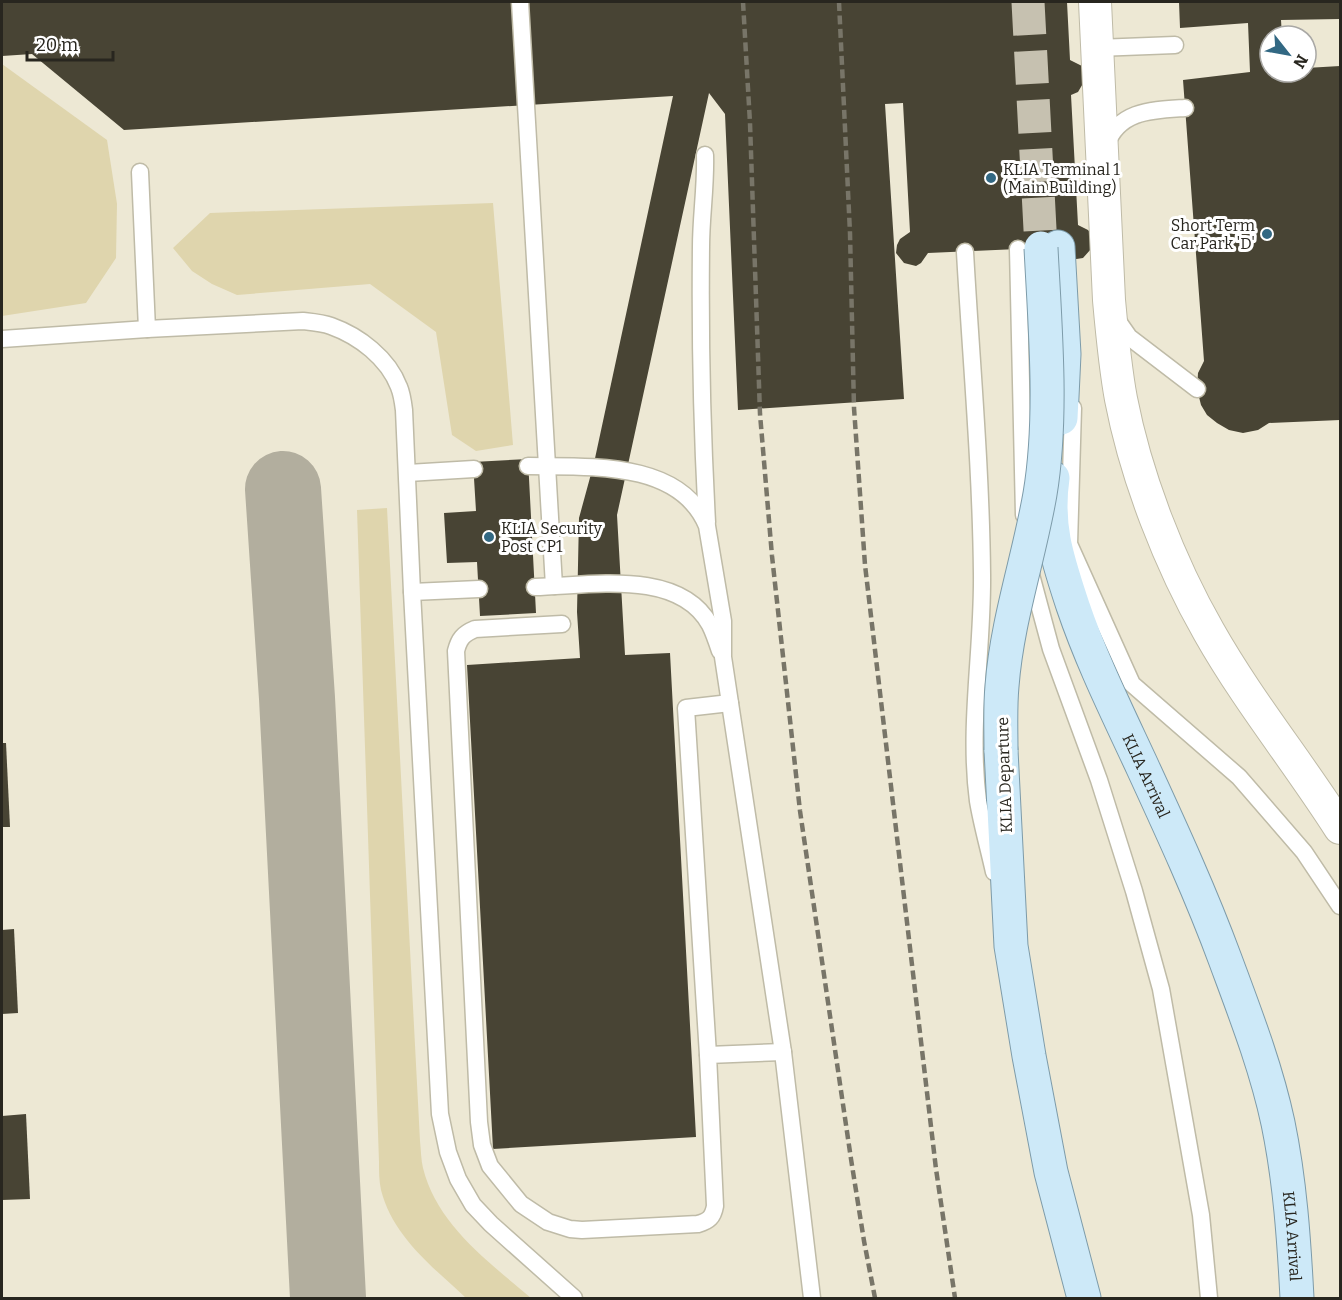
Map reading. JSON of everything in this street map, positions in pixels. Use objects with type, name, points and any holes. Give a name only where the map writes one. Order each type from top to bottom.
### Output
[{"type":"main road","name":"KLIA Departure","points":[[1047,251],[1046,420],[1040,493],[1012,617],[1002,686],[1001,750],[1011,946],[1051,1172],[1084,1299]]},
{"type":"main road","name":"KLIA Arrival","points":[[1047,251],[1064,354],[1063,399],[1051,492],[1055,552],[1088,648],[1171,828],[1225,958],[1256,1046],[1278,1123],[1292,1216],[1297,1299]]},
{"type":"street","points":[[1095,2],[1109,300],[1121,400],[1139,469],[1179,573],[1209,632],[1257,708],[1341,828]]},
{"type":"lane","points":[[520,2],[554,586]]},
{"type":"lane","points":[[1097,48],[1174,45]]},
{"type":"lane","points":[[1102,158],[1108,140],[1130,116],[1146,111],[1185,108]]},
{"type":"lane","points":[[705,155],[706,178],[701,244],[704,470],[707,526],[723,621],[723,657],[783,1052],[812,1299]]},
{"type":"lane","points":[[140,172],[147,329]]},
{"type":"lane","points":[[1047,251],[1073,409],[1069,544],[1132,684],[1239,777],[1304,852],[1341,906]]},
{"type":"lane","points":[[1047,251],[1022,468],[1029,564],[1050,650],[1100,780],[1161,989],[1201,1215],[1209,1299]]},
{"type":"lane","points":[[965,252],[981,517],[982,576],[975,751],[978,801],[1011,946]]},
{"type":"lane","points":[[1109,300],[1116,317],[1129,336],[1197,388]]},
{"type":"lane","points":[[2,339],[303,321],[329,325],[353,336],[374,352],[391,371],[400,388],[404,410],[411,592],[440,1114],[448,1152],[458,1179],[472,1204],[490,1224],[574,1299]]},
{"type":"lane","points":[[528,466],[588,466],[655,478],[683,492],[702,514],[707,526]]},
{"type":"lane","points":[[408,473],[474,469]]},
{"type":"lane","points":[[535,587],[633,584],[668,591],[687,601],[709,624],[723,657]]},
{"type":"lane","points":[[411,592],[479,589]]},
{"type":"lane","points":[[562,624],[475,629],[465,633],[458,641],[456,651],[482,1145],[490,1166],[506,1187],[530,1211],[548,1222],[570,1229],[605,1229],[705,1222],[714,1214],[708,1055],[686,708],[730,703]]},
{"type":"lane","points":[[708,1055],[783,1052]]},
{"type":"shaded area","points":[[2,64],[107,140],[117,204],[116,258],[86,303],[2,316]]},
{"type":"shaded area","points":[[493,203],[513,445],[476,451],[452,435],[436,332],[370,284],[237,295],[212,284],[192,271],[173,248],[210,213]]},
{"type":"shaded area","points":[[387,508],[422,1165],[430,1188],[452,1225],[482,1256],[531,1298],[466,1298],[404,1237],[387,1207],[380,1187],[357,510]]},
{"type":"building","points":[[2,2],[1067,2],[1070,60],[1082,66],[1085,72],[1085,80],[1078,92],[1071,95],[1078,225],[1092,235],[1091,249],[1083,258],[1070,260],[1041,248],[928,253],[916,266],[904,263],[896,253],[900,239],[910,232],[903,103],[885,104],[904,399],[738,410],[725,114],[709,93],[617,515],[625,655],[670,653],[696,1137],[493,1149],[467,665],[580,658],[577,612],[579,518],[594,463],[673,96],[124,130],[32,54],[2,56]]},
{"type":"building","name":"Short Term Car Park 'D'","points":[[1179,2],[1340,2],[1340,19],[1281,20],[1281,24],[1258,24],[1258,84],[1318,84],[1318,67],[1340,66],[1340,420],[1269,423],[1258,430],[1243,433],[1229,430],[1217,423],[1207,415],[1201,405],[1197,389],[1198,373],[1204,361],[1183,80],[1250,72],[1248,23],[1180,28]]},
{"type":"building","name":"KLIA Security Post CP1","points":[[528,459],[536,613],[480,616],[477,562],[447,563],[444,513],[476,511],[473,462]]},
{"type":"building","points":[[2,743],[6,743],[10,827],[2,827]]},
{"type":"building","points":[[14,929],[18,1013],[2,1014],[2,930]]},
{"type":"building","points":[[26,1114],[30,1199],[2,1200],[2,1116]]},
{"type":"taxiway","points":[[283,489],[297,698],[328,1298]]},
{"type":"tunnel","points":[[1028,2],[1041,248]]},
{"type":"railway","points":[[743,2],[750,123],[760,414],[772,556],[800,811],[851,1159],[875,1298]]},
{"type":"railway","points":[[839,2],[850,233],[854,408],[865,565],[936,1169],[955,1298]]},
{"type":"place","name":"KLIA Terminal 1 (Main Building)","points":[[991,178]]},
{"type":"place","name":"Short Term Car Park 'D'","points":[[1267,234]]},
{"type":"place","name":"KLIA Security Post CP1","points":[[489,537]]}]
